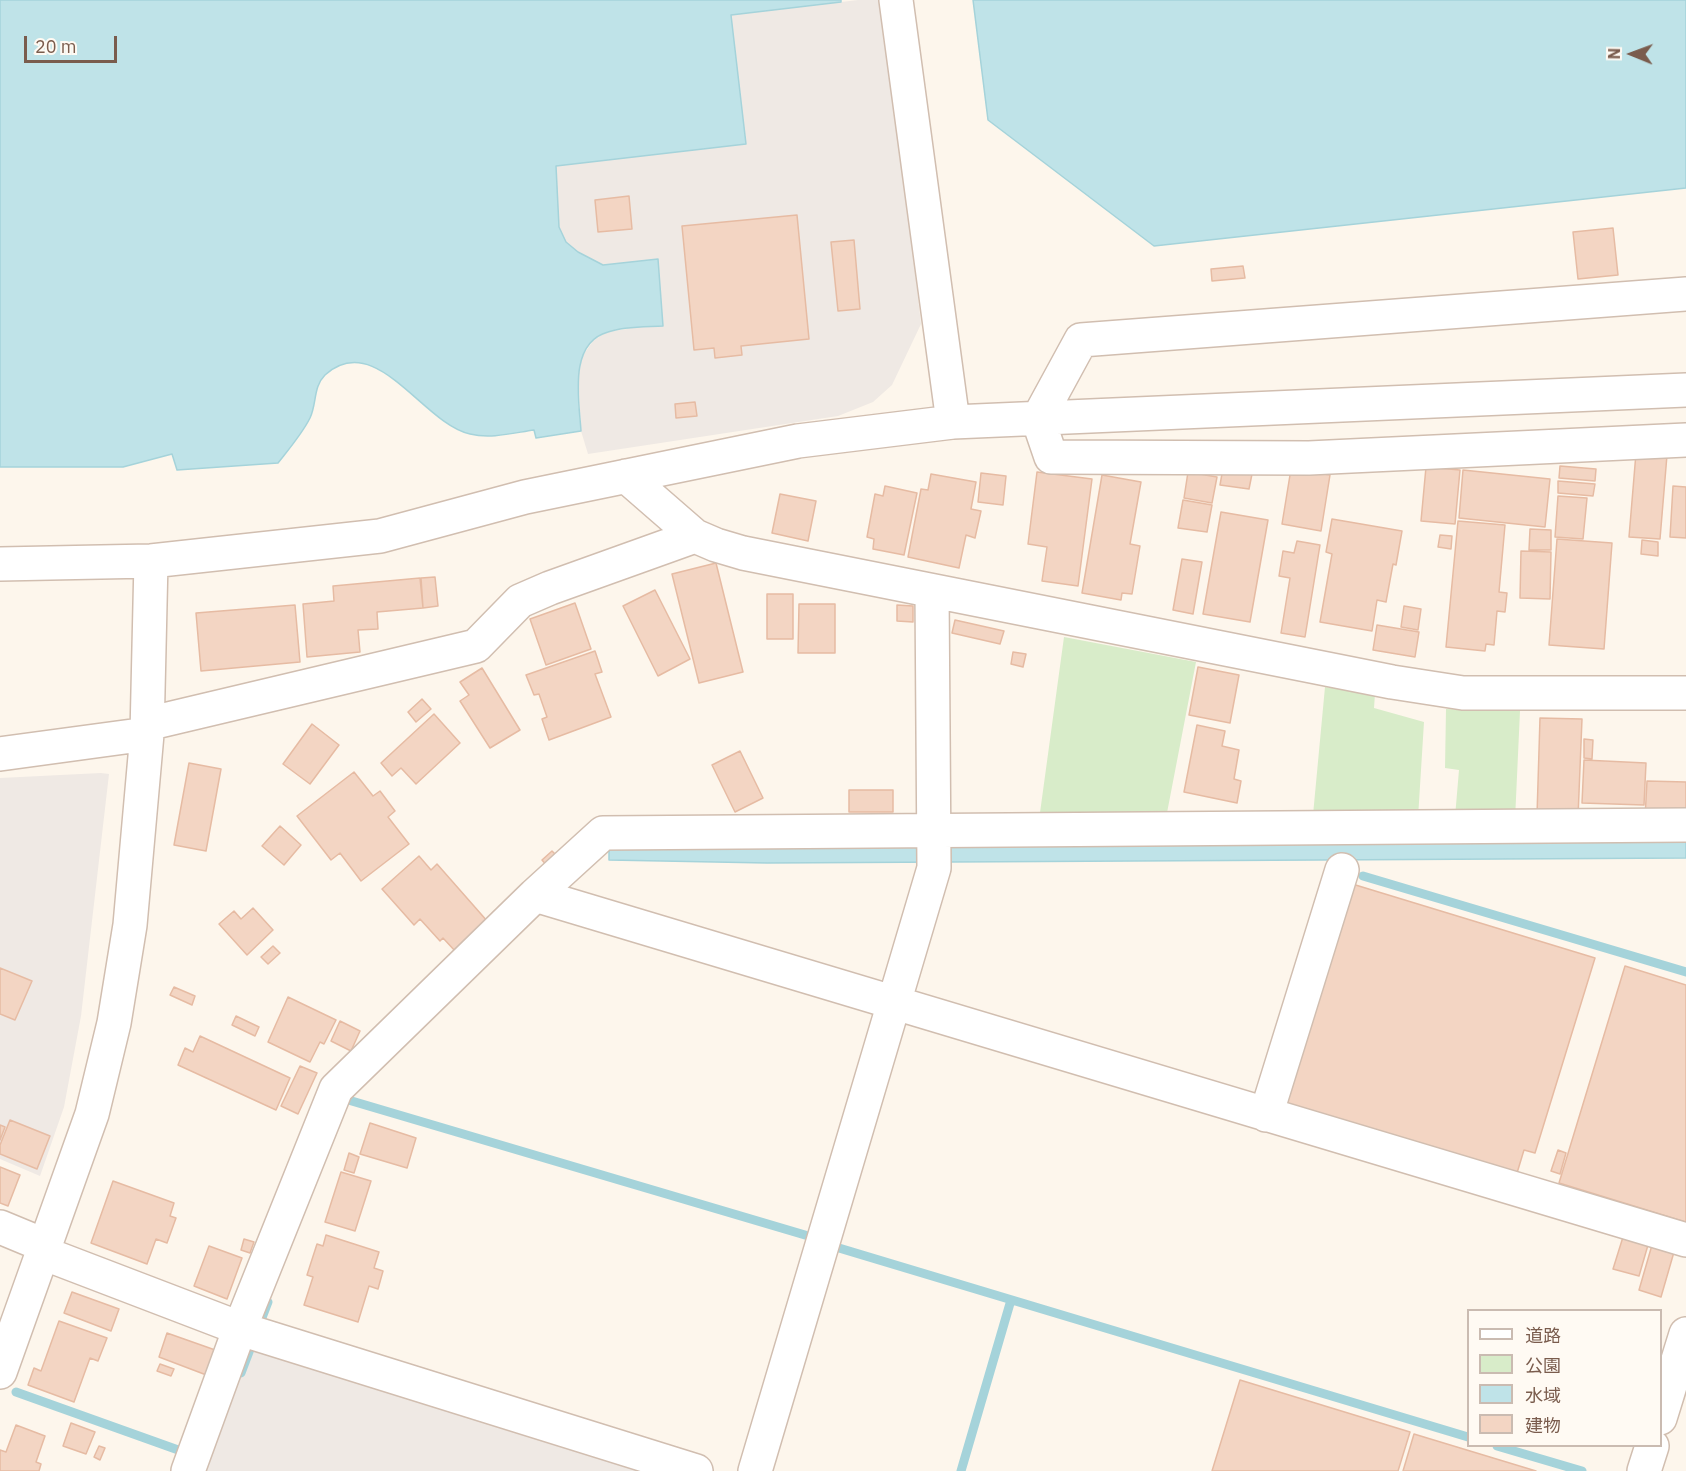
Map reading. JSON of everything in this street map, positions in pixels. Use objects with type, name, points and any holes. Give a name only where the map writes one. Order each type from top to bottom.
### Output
[{"type":"street","points":[[896,0],[953,422]]},
{"type":"street","points":[[1686,294],[1081,340],[1038,419],[1051,457],[1309,458],[1686,440]]},
{"type":"street","points":[[0,564],[151,561],[380,536],[525,497],[798,441],[953,422],[1686,390]]},
{"type":"street","points":[[626,476],[696,536],[743,553],[1392,682],[1463,693],[1686,693]]},
{"type":"street","points":[[0,754],[147,729],[476,646],[520,601],[550,588],[696,536]]},
{"type":"street","points":[[0,1372],[92,1114],[114,1023],[130,925],[147,729],[151,561]]},
{"type":"street","points":[[755,1471],[894,1003],[934,846],[932,591]]},
{"type":"street","points":[[188,1471],[251,1332],[336,1089],[534,895],[603,833],[934,846],[1686,825]]},
{"type":"street","points":[[1266,1114],[1342,870]]},
{"type":"street","points":[[534,895],[1686,1240]]},
{"type":"street","points":[[0,1227],[44,1249],[251,1332],[696,1471]]},
{"type":"street","points":[[1662,1412],[1686,1334]]},
{"type":"street","points":[[1644,1471],[1652,1447]]},
{"type":"shaded area","points":[[858,0],[884,0],[921,324],[892,385],[873,402],[838,416],[588,454],[581,431],[578,368],[593,341],[606,332],[627,329],[658,259],[603,265],[578,252],[566,242],[559,227],[556,166],[746,144],[731,15]]},
{"type":"shaded area","points":[[109,774],[81,1016],[64,1107],[40,1176],[0,1159],[0,778]]},
{"type":"shaded area","points":[[250,1349],[654,1471],[204,1471]]},
{"type":"green space","points":[[1064,637],[1196,662],[1166,818],[1039,820]]},
{"type":"green space","points":[[1325,687],[1375,694],[1374,708],[1424,722],[1418,818],[1313,815]]},
{"type":"green space","points":[[1446,709],[1520,711],[1515,820],[1455,817],[1459,770],[1445,768]]},
{"type":"water","points":[[0,0],[841,0],[841,2],[731,15],[746,144],[556,166],[559,227],[566,242],[578,252],[603,265],[658,259],[663,326],[636,327],[608,332],[595,338],[587,348],[581,360],[579,374],[581,431],[536,438],[534,430],[494,436],[470,434],[452,427],[381,371],[363,363],[344,364],[325,375],[321,380],[310,418],[278,463],[177,470],[172,454],[123,467],[0,467]]},
{"type":"water","points":[[973,0],[1686,0],[1686,188],[1154,246],[988,120]]},
{"type":"water","points":[[1686,837],[1686,858],[767,863],[609,860],[609,845]]},
{"type":"building","points":[[629,196],[632,229],[598,232],[595,200]]},
{"type":"building","points":[[797,215],[809,339],[741,346],[742,355],[715,358],[714,348],[694,350],[682,226]]},
{"type":"building","points":[[1613,228],[1618,275],[1578,279],[1573,232]]},
{"type":"building","points":[[854,240],[860,309],[838,311],[831,242]]},
{"type":"building","points":[[1243,266],[1245,278],[1212,281],[1211,269]]},
{"type":"building","points":[[695,402],[697,416],[676,418],[675,404]]},
{"type":"building","points":[[1636,453],[1667,455],[1660,539],[1629,537]]},
{"type":"building","points":[[1560,466],[1596,469],[1595,481],[1559,478]]},
{"type":"building","points":[[1426,467],[1460,470],[1455,524],[1421,521]]},
{"type":"building","points":[[1223,468],[1252,474],[1249,489],[1220,485]]},
{"type":"building","points":[[1291,469],[1330,475],[1321,531],[1282,524]]},
{"type":"building","points":[[1463,470],[1550,479],[1545,527],[1459,518]]},
{"type":"building","points":[[1037,472],[1092,479],[1078,586],[1042,581],[1047,547],[1028,544]]},
{"type":"building","points":[[1188,472],[1217,477],[1212,503],[1184,498]]},
{"type":"building","points":[[981,473],[1006,476],[1003,505],[978,502]]},
{"type":"building","points":[[931,474],[976,482],[971,509],[981,511],[975,538],[966,535],[959,568],[908,557],[921,489],[928,490]]},
{"type":"building","points":[[1102,475],[1141,482],[1130,544],[1140,546],[1132,594],[1122,593],[1121,600],[1082,593]]},
{"type":"building","points":[[1558,481],[1595,484],[1593,496],[1558,493]]},
{"type":"building","points":[[885,486],[917,493],[904,555],[873,549],[874,539],[867,537],[875,494],[883,496]]},
{"type":"building","points":[[1673,486],[1686,487],[1686,538],[1670,537]]},
{"type":"building","points":[[780,494],[816,501],[808,541],[772,533]]},
{"type":"building","points":[[1558,496],[1587,498],[1583,539],[1555,537]]},
{"type":"building","points":[[1183,500],[1212,505],[1207,532],[1178,528]]},
{"type":"building","points":[[1221,512],[1268,520],[1250,622],[1203,614]]},
{"type":"building","points":[[1332,519],[1402,531],[1386,602],[1377,600],[1372,631],[1320,622],[1332,554],[1326,552]]},
{"type":"building","points":[[1458,521],[1505,525],[1499,592],[1507,593],[1505,612],[1497,611],[1494,645],[1486,644],[1485,651],[1446,647]]},
{"type":"building","points":[[1530,529],[1551,530],[1551,550],[1529,550]]},
{"type":"building","points":[[1440,535],[1452,536],[1451,549],[1438,547]]},
{"type":"building","points":[[1557,539],[1612,543],[1604,649],[1549,645]]},
{"type":"building","points":[[1642,540],[1658,542],[1658,556],[1641,554]]},
{"type":"building","points":[[1297,541],[1320,545],[1305,637],[1281,633],[1290,578],[1279,576],[1283,551],[1294,553]]},
{"type":"building","points":[[1521,551],[1551,552],[1550,599],[1520,598]]},
{"type":"building","points":[[1182,559],[1202,562],[1193,614],[1173,610]]},
{"type":"building","points":[[716,563],[743,672],[699,683],[672,574]]},
{"type":"building","points":[[435,577],[438,606],[423,608],[421,578]]},
{"type":"building","points":[[420,578],[423,608],[377,612],[378,629],[358,630],[360,652],[307,657],[303,604],[334,601],[333,586]]},
{"type":"building","points":[[655,590],[690,659],[658,676],[623,606]]},
{"type":"building","points":[[767,594],[793,594],[793,639],[767,639]]},
{"type":"building","points":[[575,603],[591,649],[546,665],[530,619]]},
{"type":"building","points":[[799,604],[835,604],[835,653],[798,653]]},
{"type":"building","points":[[295,605],[300,662],[201,671],[196,613]]},
{"type":"building","points":[[897,605],[913,606],[913,622],[897,621]]},
{"type":"building","points":[[1404,606],[1421,609],[1418,630],[1401,627]]},
{"type":"building","points":[[955,620],[1004,631],[1000,644],[952,633]]},
{"type":"building","points":[[1377,625],[1419,632],[1415,657],[1373,650]]},
{"type":"building","points":[[595,651],[602,672],[595,674],[611,717],[549,740],[542,719],[547,717],[539,694],[534,695],[526,675]]},
{"type":"building","points":[[1013,652],[1026,654],[1023,667],[1011,664]]},
{"type":"building","points":[[1198,667],[1239,675],[1230,723],[1189,715]]},
{"type":"building","points":[[482,668],[520,730],[490,748],[460,701],[469,695],[460,682]]},
{"type":"building","points":[[422,699],[431,709],[416,722],[408,712]]},
{"type":"building","points":[[434,714],[460,743],[416,784],[401,768],[392,776],[381,763]]},
{"type":"building","points":[[1540,718],[1582,719],[1578,817],[1537,815]]},
{"type":"building","points":[[312,724],[339,745],[310,784],[283,764]]},
{"type":"building","points":[[1197,725],[1225,731],[1222,746],[1239,750],[1234,779],[1241,781],[1237,803],[1184,792]]},
{"type":"building","points":[[1584,739],[1593,740],[1592,759],[1584,758]]},
{"type":"building","points":[[740,751],[763,798],[735,812],[712,765]]},
{"type":"building","points":[[1584,760],[1646,763],[1644,805],[1582,803]]},
{"type":"building","points":[[189,763],[221,769],[206,851],[174,845]]},
{"type":"building","points":[[354,772],[373,796],[380,791],[395,811],[388,817],[409,844],[361,881],[340,853],[331,860],[297,816]]},
{"type":"building","points":[[1647,781],[1686,782],[1686,819],[1645,818]]},
{"type":"building","points":[[849,790],[893,790],[893,812],[849,812]]},
{"type":"building","points":[[280,826],[301,845],[284,865],[262,846]]},
{"type":"building","points":[[552,851],[559,858],[548,867],[542,860]]},
{"type":"building","points":[[419,856],[431,870],[437,864],[488,922],[456,952],[443,938],[440,941],[420,919],[414,925],[382,889]]},
{"type":"building","points":[[1349,883],[1595,958],[1535,1153],[1524,1150],[1517,1173],[1283,1102]]},
{"type":"building","points":[[253,908],[273,930],[247,955],[219,924],[234,911],[241,919]]},
{"type":"building","points":[[273,946],[280,953],[268,964],[261,957]]},
{"type":"building","points":[[1625,966],[1686,985],[1686,1222],[1559,1183]]},
{"type":"building","points":[[0,968],[32,981],[15,1020],[0,1014]]},
{"type":"building","points":[[174,987],[195,996],[192,1005],[170,995]]},
{"type":"building","points":[[288,997],[336,1020],[324,1044],[320,1042],[310,1062],[268,1042]]},
{"type":"building","points":[[236,1016],[259,1027],[255,1036],[232,1025]]},
{"type":"building","points":[[340,1021],[360,1031],[351,1051],[331,1041]]},
{"type":"building","points":[[200,1036],[290,1078],[276,1110],[178,1065],[185,1048],[193,1052]]},
{"type":"building","points":[[300,1066],[317,1073],[298,1114],[281,1106]]},
{"type":"building","points":[[10,1120],[50,1136],[37,1169],[0,1154],[0,1145]]},
{"type":"building","points":[[370,1123],[416,1138],[407,1168],[360,1154]]},
{"type":"building","points":[[0,1125],[5,1127],[0,1140]]},
{"type":"building","points":[[1558,1150],[1566,1153],[1560,1174],[1551,1171]]},
{"type":"building","points":[[349,1153],[359,1157],[354,1173],[344,1170]]},
{"type":"building","points":[[0,1167],[20,1175],[8,1206],[0,1203]]},
{"type":"building","points":[[341,1172],[371,1181],[355,1231],[325,1222]]},
{"type":"building","points":[[113,1181],[174,1203],[170,1216],[176,1218],[167,1243],[156,1239],[147,1264],[91,1243]]},
{"type":"building","points":[[326,1235],[379,1252],[374,1268],[383,1271],[378,1289],[369,1286],[358,1322],[304,1305],[313,1277],[307,1275],[317,1244],[323,1246]]},
{"type":"building","points":[[1623,1237],[1648,1245],[1639,1276],[1613,1269]]},
{"type":"building","points":[[244,1239],[254,1242],[250,1253],[241,1250]]},
{"type":"building","points":[[1652,1245],[1674,1252],[1661,1297],[1639,1290]]},
{"type":"building","points":[[209,1246],[242,1258],[227,1299],[194,1286]]},
{"type":"building","points":[[72,1292],[119,1309],[111,1331],[64,1313]]},
{"type":"building","points":[[59,1321],[107,1338],[98,1361],[90,1358],[74,1402],[28,1385],[34,1368],[41,1371]]},
{"type":"building","points":[[167,1333],[218,1351],[209,1376],[159,1357]]},
{"type":"building","points":[[160,1364],[174,1369],[171,1376],[157,1371]]},
{"type":"building","points":[[1240,1380],[1410,1432],[1398,1471],[1212,1471]]},
{"type":"building","points":[[71,1423],[95,1432],[86,1454],[63,1446]]},
{"type":"building","points":[[16,1425],[45,1436],[36,1462],[41,1464],[39,1471],[0,1471],[0,1450],[6,1452]]},
{"type":"building","points":[[1414,1434],[1536,1471],[1403,1471]]},
{"type":"building","points":[[99,1446],[105,1448],[100,1460],[94,1457]]},
{"type":"waterway","points":[[1363,876],[1686,972]]},
{"type":"waterway","points":[[345,1099],[805,1235]]},
{"type":"waterway","points":[[839,1248],[1467,1437]]},
{"type":"waterway","points":[[961,1471],[1011,1300]]},
{"type":"waterway","points":[[241,1373],[268,1302]]},
{"type":"waterway","points":[[16,1392],[181,1451]]},
{"type":"waterway","points":[[1500,1447],[1582,1471]]}]
